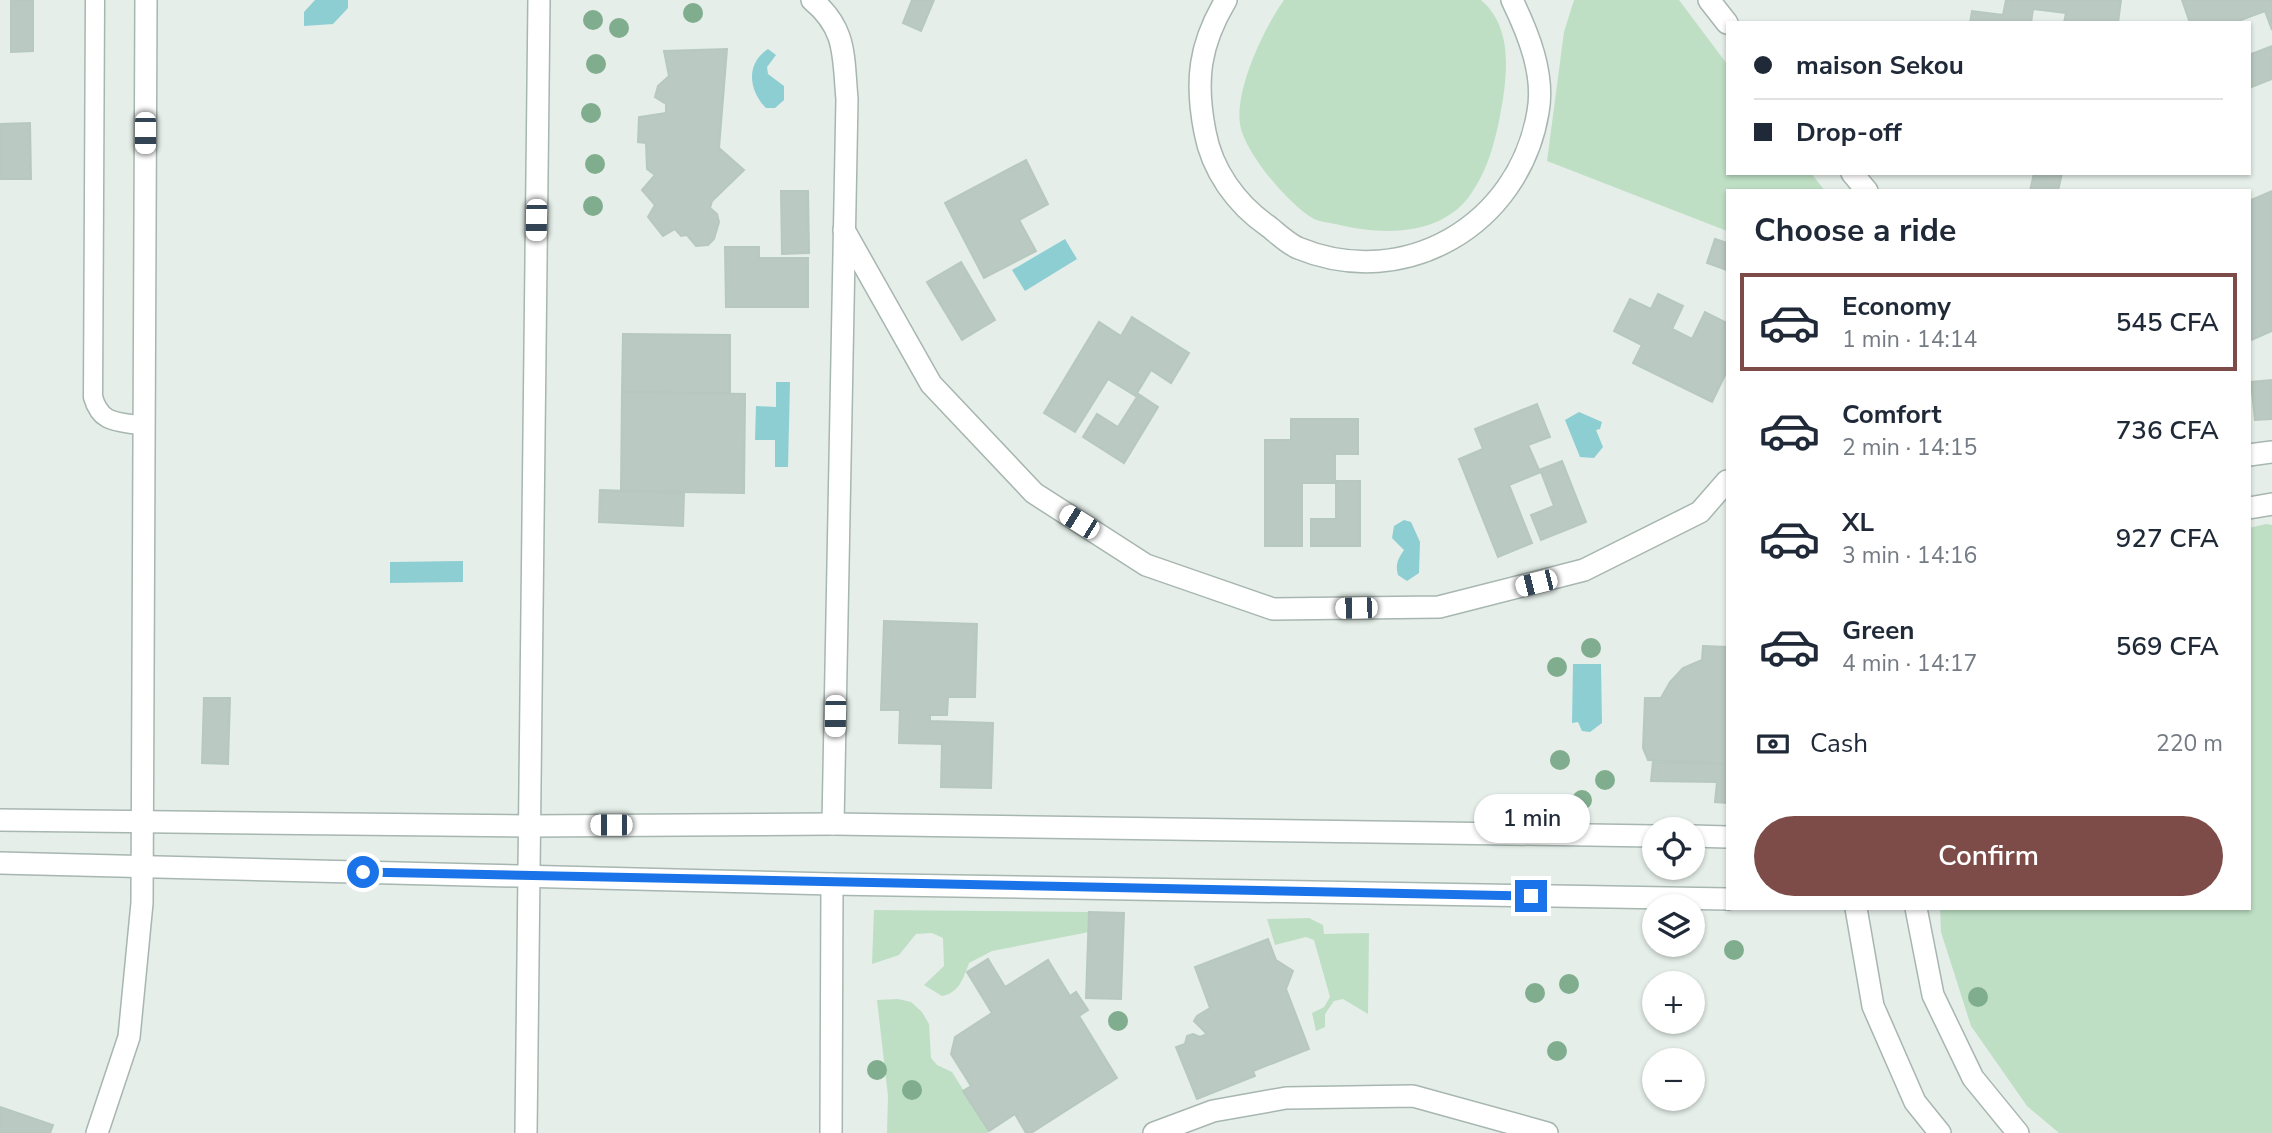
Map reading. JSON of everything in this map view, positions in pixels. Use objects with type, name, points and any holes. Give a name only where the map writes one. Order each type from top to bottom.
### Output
[{"type":"street","points":[[97,1133],[130,1037],[142,903],[146,0]]},
{"type":"street","points":[[525,1131],[539,0]]},
{"type":"street","points":[[811,0],[829,15],[842,40],[847,99],[833,824]]},
{"type":"street","points":[[1226,0],[1209,29],[1197,92],[1209,155],[1245,209],[1265,225],[1297,247],[1359,263],[1423,254],[1479,223],[1519,173],[1539,111],[1534,47],[1512,0]]},
{"type":"street","points":[[1709,0],[1726,22]]},
{"type":"street","points":[[1854,175],[1865,189]]},
{"type":"street","points":[[844,230],[931,384],[1034,493],[1146,565],[1273,610],[1439,607],[1584,570],[1700,512],[1726,482]]},
{"type":"street","points":[[2251,455],[2272,452]]},
{"type":"street","points":[[2251,508],[2272,505]]},
{"type":"street","points":[[0,820],[528,826],[833,824],[1642,836]]},
{"type":"street","points":[[1705,836],[1726,837]]},
{"type":"street","points":[[0,863],[832,884],[1726,899]]},
{"type":"street","points":[[831,1133],[832,884]]},
{"type":"street","points":[[1856,910],[1873,1006],[1915,1102],[1940,1133]]},
{"type":"street","points":[[1916,910],[1933,995],[1973,1078],[2018,1133]]},
{"type":"street","points":[[1154,1133],[1213,1111],[1286,1098],[1413,1096],[1548,1133]]},
{"type":"lane","points":[[95,0],[93,397],[98,412],[107,419],[144,426]]},
{"type":"green space","points":[[1284,0],[1481,0],[1490,10],[1502,33],[1505,46],[1503,99],[1495,138],[1482,175],[1468,198],[1456,210],[1441,220],[1408,230],[1356,228],[1314,219],[1292,202],[1269,177],[1243,136],[1240,110],[1246,77],[1253,59]]},
{"type":"green space","points":[[1574,0],[1679,0],[1726,63],[1726,175],[1813,175],[1823,189],[1726,189],[1726,231],[1547,161],[1564,32]]},
{"type":"green space","points":[[2272,525],[2272,1133],[2059,1133],[2027,1106],[1971,1026],[1941,932],[1940,910],[2251,910],[2251,528]]},
{"type":"green space","points":[[874,910],[1089,912],[1089,932],[992,951],[969,963],[953,992],[942,996],[924,985],[944,966],[943,938],[932,933],[916,934],[899,955],[872,964]]},
{"type":"green space","points":[[1309,918],[1323,925],[1324,934],[1369,933],[1368,1014],[1343,999],[1334,1001],[1325,1014],[1325,1027],[1316,1031],[1312,1013],[1324,1007],[1330,997],[1314,940],[1306,937],[1275,945],[1267,919]]},
{"type":"green space","points":[[898,999],[911,1002],[922,1012],[929,1024],[931,1058],[937,1065],[952,1072],[989,1131],[987,1133],[887,1133],[888,1096],[877,1000]]},
{"type":"water","points":[[315,0],[348,0],[348,8],[333,24],[304,26],[304,12]]},
{"type":"water","points":[[768,49],[776,55],[767,67],[768,74],[784,86],[784,100],[775,108],[766,108],[760,101],[752,78],[756,62]]},
{"type":"water","points":[[1065,239],[1077,259],[1025,291],[1012,270]]},
{"type":"water","points":[[776,382],[790,382],[788,467],[775,467],[775,440],[755,440],[756,406],[776,407]]},
{"type":"water","points":[[1579,412],[1602,422],[1600,429],[1596,430],[1603,447],[1594,458],[1580,457],[1565,420]]},
{"type":"water","points":[[1404,520],[1411,522],[1420,542],[1419,573],[1407,581],[1398,575],[1397,571],[1404,550],[1392,538],[1394,526]]},
{"type":"water","points":[[463,561],[463,582],[390,583],[390,562]]},
{"type":"water","points":[[1573,664],[1601,664],[1602,723],[1590,732],[1582,731],[1578,722],[1572,723]]},
{"type":"building","points":[[11,0],[33,0],[33,51],[11,52]]},
{"type":"building","points":[[912,0],[934,0],[921,31],[903,23]]},
{"type":"building","points":[[2006,0],[2121,0],[2118,21],[2064,21],[2066,13],[2033,9],[2031,21],[1970,21],[1972,11],[2003,15]]},
{"type":"building","points":[[2182,0],[2272,0],[2272,30],[2265,11],[2238,21],[2189,21]]},
{"type":"building","points":[[2272,46],[2272,79],[2251,87],[2251,54]]},
{"type":"building","points":[[727,49],[719,148],[744,170],[712,201],[710,208],[717,214],[719,222],[714,239],[708,245],[696,246],[687,235],[681,236],[675,229],[663,236],[648,217],[655,205],[642,190],[655,175],[647,169],[646,143],[638,142],[639,117],[666,113],[666,104],[655,97],[658,86],[669,76],[664,51]]},
{"type":"building","points":[[30,123],[31,179],[0,179],[0,124]]},
{"type":"building","points":[[1026,160],[1048,204],[1019,220],[1036,251],[984,278],[945,203]]},
{"type":"building","points":[[2034,175],[2062,175],[2058,189],[2030,189]]},
{"type":"building","points":[[781,191],[808,191],[809,253],[782,254]]},
{"type":"building","points":[[2272,191],[2272,331],[2251,340],[2251,200]]},
{"type":"building","points":[[1715,239],[1726,243],[1726,270],[1707,263]]},
{"type":"building","points":[[725,247],[759,247],[759,258],[808,258],[808,307],[726,307]]},
{"type":"building","points":[[961,262],[995,320],[962,340],[927,282]]},
{"type":"building","points":[[1658,294],[1683,306],[1672,329],[1692,339],[1705,312],[1726,322],[1726,373],[1712,402],[1633,363],[1642,345],[1614,331],[1630,299],[1651,309]]},
{"type":"building","points":[[1132,317],[1189,353],[1171,383],[1151,370],[1137,393],[1158,407],[1124,463],[1083,437],[1097,414],[1118,427],[1137,397],[1108,379],[1075,432],[1044,413],[1099,322],[1121,336]]},
{"type":"building","points":[[623,334],[730,335],[730,394],[622,392]]},
{"type":"building","points":[[2272,380],[2272,419],[2255,420],[2251,382]]},
{"type":"building","points":[[622,392],[745,394],[744,493],[621,491]]},
{"type":"building","points":[[1537,404],[1550,437],[1528,445],[1539,470],[1562,461],[1586,522],[1541,540],[1531,515],[1554,506],[1541,472],[1509,485],[1532,543],[1498,557],[1459,459],[1483,449],[1475,429]]},
{"type":"building","points":[[1291,419],[1358,419],[1358,454],[1335,454],[1335,481],[1360,481],[1360,546],[1311,546],[1311,519],[1336,519],[1336,483],[1302,483],[1302,546],[1265,546],[1265,440],[1291,440]]},
{"type":"building","points":[[600,490],[684,493],[683,526],[599,522]]},
{"type":"building","points":[[884,621],[977,624],[975,697],[948,697],[947,715],[930,715],[930,721],[993,723],[991,788],[941,787],[942,744],[899,743],[900,710],[881,710]]},
{"type":"building","points":[[1703,646],[1726,647],[1726,764],[1648,760],[1643,748],[1645,698],[1661,698],[1670,682],[1683,668],[1702,660]]},
{"type":"building","points":[[204,698],[230,698],[228,764],[202,763]]},
{"type":"building","points":[[1653,762],[1726,764],[1726,803],[1715,802],[1717,782],[1651,781]]},
{"type":"building","points":[[1089,912],[1124,913],[1121,999],[1086,998]]},
{"type":"building","points":[[1268,939],[1276,960],[1293,971],[1286,989],[1309,1049],[1253,1071],[1255,1076],[1197,1099],[1176,1047],[1185,1044],[1187,1036],[1193,1034],[1200,1037],[1207,1034],[1194,1021],[1210,1008],[1195,967]]},
{"type":"building","points":[[988,959],[1005,987],[1048,960],[1070,996],[1076,992],[1088,1010],[1079,1016],[1117,1078],[1031,1133],[1026,1133],[1015,1114],[989,1131],[963,1091],[971,1086],[951,1054],[955,1037],[992,1013],[967,972]]},
{"type":"building","points":[[0,1107],[53,1125],[50,1133],[0,1133]]},
{"type":"route","points":[[363,872],[832,884],[1531,896]]}]
